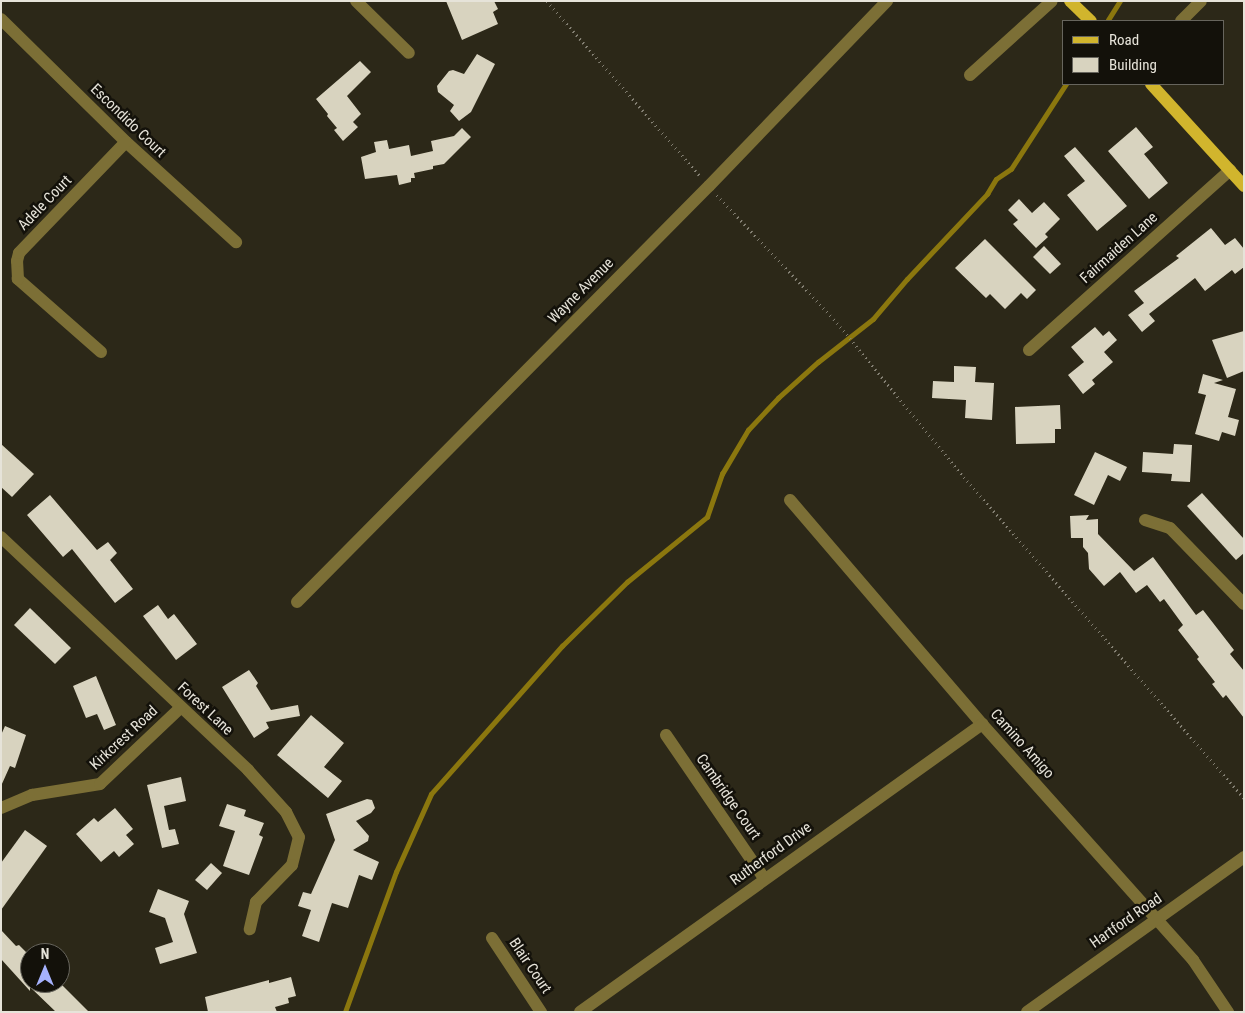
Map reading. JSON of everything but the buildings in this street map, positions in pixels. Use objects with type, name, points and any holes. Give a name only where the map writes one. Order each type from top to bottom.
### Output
[{"type":"main road","points":[[1070,1],[1090,20]]},
{"type":"main road","points":[[1152,85],[1244,186]]},
{"type":"street","points":[[356,1],[409,53]]},
{"type":"street","name":"Wayne Avenue","points":[[297,602],[709,186],[887,1]]},
{"type":"street","points":[[970,75],[1052,1]]},
{"type":"street","points":[[1182,20],[1201,1]]},
{"type":"street","name":"Escondido Court","points":[[1,19],[126,142],[236,242]]},
{"type":"street","name":"Adele Court","points":[[101,352],[18,279],[18,261],[19,254],[126,142]]},
{"type":"street","name":"Fairmaiden Lane","points":[[1029,350],[1230,170]]},
{"type":"street","name":"Camino Amigo","points":[[790,500],[982,724],[1194,960],[1228,1012]]},
{"type":"street","points":[[1145,520],[1170,528],[1244,604]]},
{"type":"street","name":"Forest Lane","points":[[1,537],[180,708],[248,770],[286,812],[299,836],[292,865],[256,902],[250,929]]},
{"type":"street","name":"Kirkcrest Road","points":[[1,808],[32,795],[100,784],[180,708]]},
{"type":"street","name":"Rutherford Drive","points":[[580,1012],[764,878],[982,724]]},
{"type":"street","name":"Cambridge Court","points":[[666,735],[764,878]]},
{"type":"street","name":"Hartford Road","points":[[1027,1012],[1244,857]]},
{"type":"street","name":"Blair Court","points":[[492,938],[541,1012]]},
{"type":"path","points":[[547,1],[709,186],[834,319],[964,477],[1244,798]]},
{"type":"waterway","points":[[1108,20],[1120,1]]},
{"type":"waterway","points":[[345,1012],[396,872],[431,794],[562,646],[627,582],[707,517],[722,474],[748,430],[778,398],[818,362],[873,319],[907,279],[987,194],[996,179],[1011,169],[1065,85]]}]
